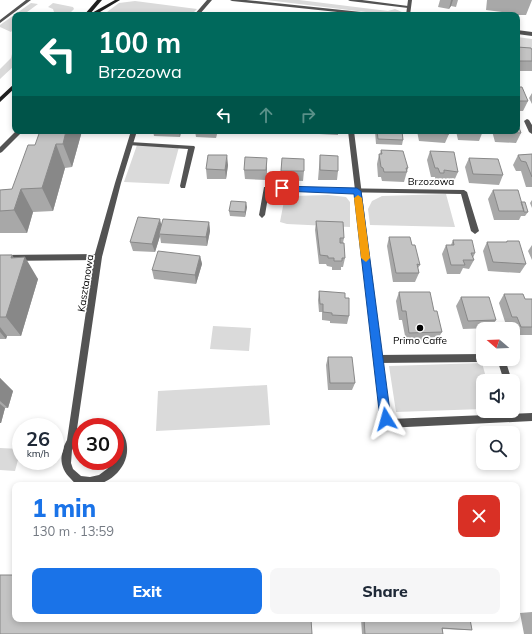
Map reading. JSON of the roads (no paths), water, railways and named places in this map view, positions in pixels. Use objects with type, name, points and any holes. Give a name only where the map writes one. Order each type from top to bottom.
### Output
[{"type":"street","points":[[13,12],[29,0]]},
{"type":"street","points":[[89,12],[100,0]]},
{"type":"street","points":[[96,12],[118,0]]},
{"type":"street","points":[[204,0],[217,0]]},
{"type":"street","points":[[199,12],[210,0]]},
{"type":"street","points":[[232,0],[347,12]]},
{"type":"street","points":[[350,0],[408,7]]},
{"type":"street","points":[[408,12],[410,0]]},
{"type":"street","points":[[0,22],[12,13]]},
{"type":"street","points":[[520,32],[532,34]]},
{"type":"street","points":[[0,100],[12,88]]},
{"type":"street","points":[[527,121],[532,132]]},
{"type":"street","points":[[0,151],[17,134]]},
{"type":"street","name":"Kasztanowa","points":[[75,418],[98,257],[133,134]]},
{"type":"street","points":[[351,134],[386,424],[532,417]]},
{"type":"street","points":[[130,144],[192,146],[183,186]]},
{"type":"street","name":"Brzozowa","points":[[262,215],[266,189],[464,192],[475,231]]},
{"type":"street","points":[[0,258],[98,257]]},
{"type":"street","points":[[377,358],[476,358]]},
{"type":"street","points":[[72,441],[67,450],[65,459],[67,468],[72,475],[80,480],[89,482],[108,476],[114,470]]},
{"type":"place","name":"Primo Caffe","points":[[420,328]]}]
